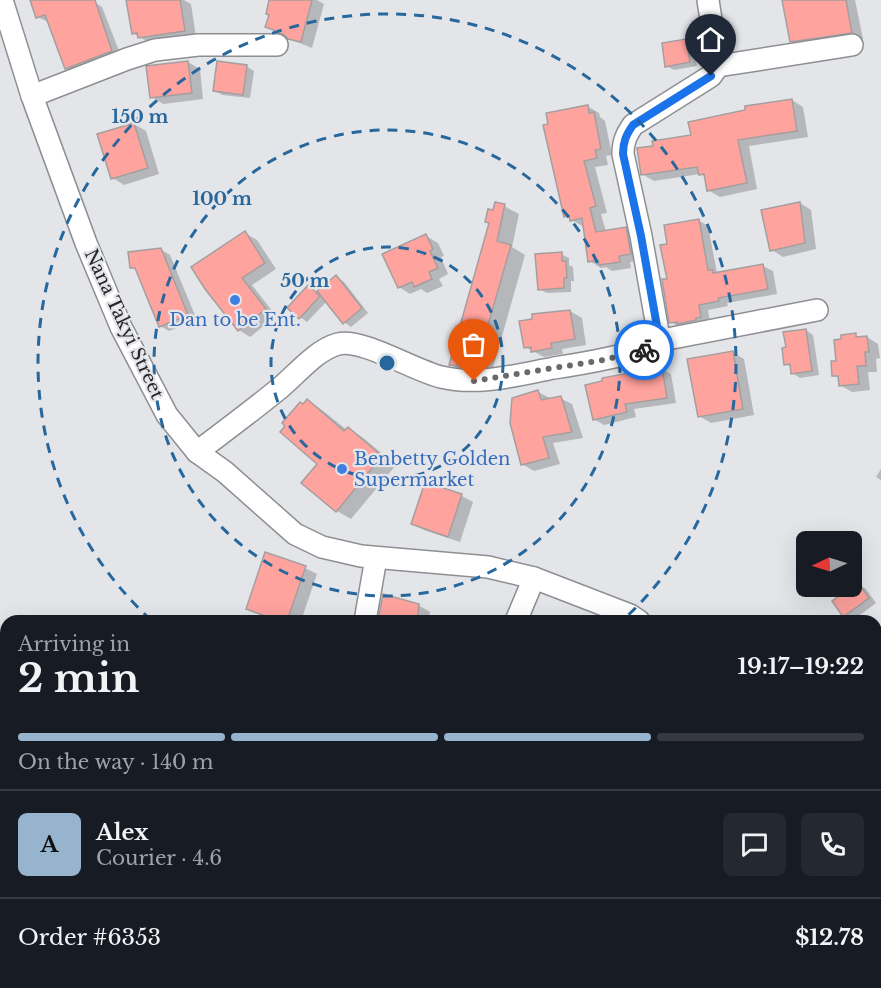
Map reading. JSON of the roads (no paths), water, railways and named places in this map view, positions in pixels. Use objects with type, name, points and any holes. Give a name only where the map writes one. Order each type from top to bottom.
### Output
[{"type":"street","name":"Nana Takyi Street","points":[[2,0],[32,96],[86,243],[121,327],[167,415],[197,452],[225,472],[295,534],[322,547],[376,558],[488,567],[534,578],[630,615]]},
{"type":"street","points":[[657,341],[656,319],[623,154],[623,143],[633,125],[711,76],[718,66],[708,0]]},
{"type":"street","points":[[32,96],[155,50],[198,45],[277,45]]},
{"type":"street","points":[[718,66],[852,45]]},
{"type":"street","points":[[197,452],[280,388],[315,357],[338,344],[367,348],[442,377],[474,381],[603,360],[652,347],[657,341],[817,310]]},
{"type":"street","points":[[366,615],[376,558]]},
{"type":"street","points":[[519,615],[534,578]]},
{"type":"place","name":"Dan to be Ent.","points":[[235,300]]},
{"type":"place","name":"Benbetty Golden Supermarket","points":[[342,469]]}]
